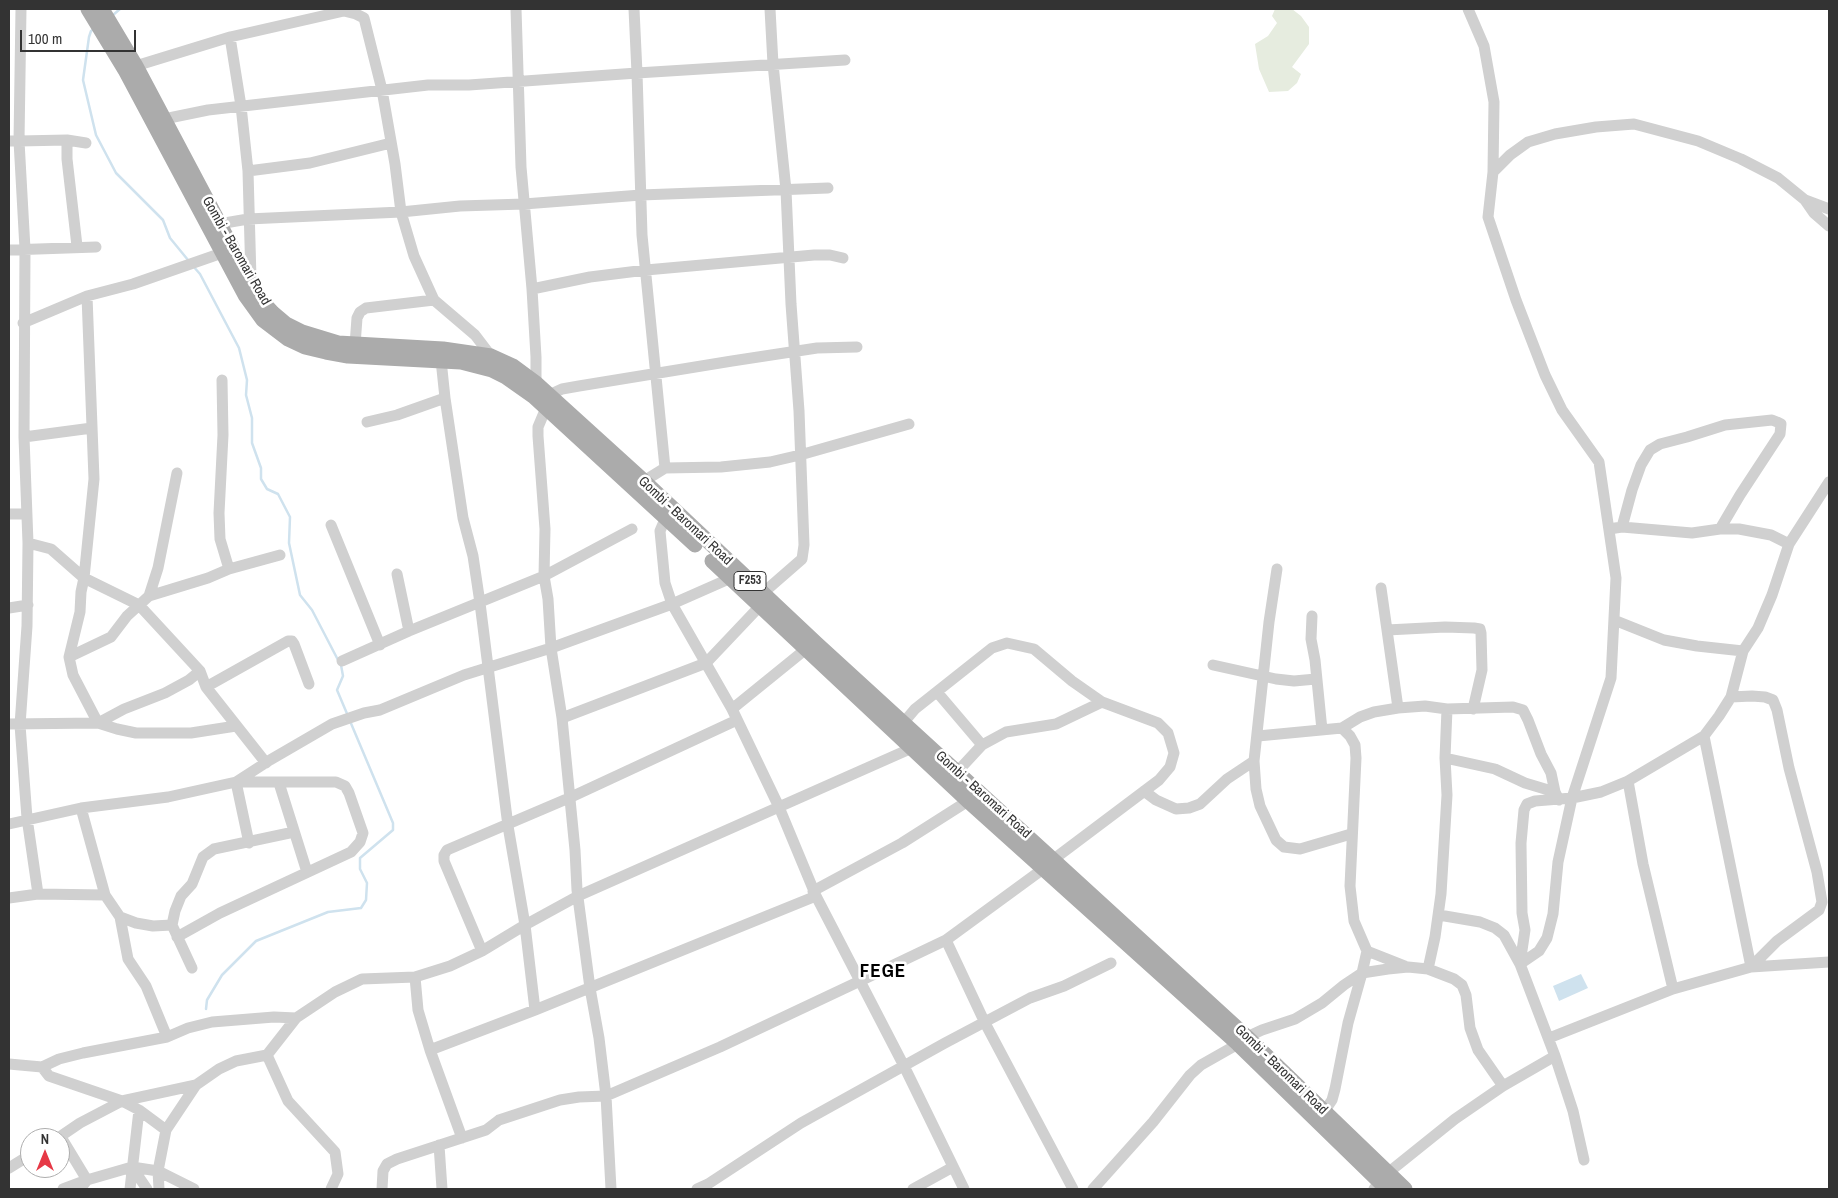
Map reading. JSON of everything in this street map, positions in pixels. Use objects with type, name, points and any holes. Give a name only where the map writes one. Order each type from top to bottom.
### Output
[{"type":"main road","name":"Gombi - Baromari Road","points":[[88,9],[103,16],[131,68],[164,119],[251,283],[262,301],[286,324],[316,338],[355,345],[443,349],[491,356],[513,366],[536,383],[547,402],[761,600],[904,722],[957,772],[978,804]]},
{"type":"main road","name":"Gombi - Baromari Road","points":[[131,68],[222,253],[245,295],[263,320],[288,339],[305,347],[348,356],[441,360],[476,365],[492,370],[547,402],[644,481],[674,518],[731,578],[761,600],[806,649],[912,748],[1048,864],[1324,1112],[1383,1183]]},
{"type":"main road","name":"Gombi - Baromari Road","points":[[1242,1040],[1383,1183],[1405,1189]]},
{"type":"street","points":[[21,9],[14,141],[24,249],[24,438],[28,605],[15,724],[38,894]]},
{"type":"street","points":[[516,9],[520,167],[532,289],[536,383]]},
{"type":"street","points":[[634,9],[641,195],[646,270],[665,468]]},
{"type":"street","points":[[562,718],[706,663],[761,600],[802,560],[804,545],[799,411],[794,353],[786,190],[773,64],[770,9]]},
{"type":"street","points":[[1468,9],[1484,46],[1494,102],[1493,172],[1488,217],[1516,300],[1545,375],[1562,410],[1598,462],[1616,578],[1611,678],[1572,798],[1558,862],[1553,914],[1547,938],[1539,951],[1520,964]]},
{"type":"street","points":[[131,68],[230,37],[331,12],[344,11],[364,18],[382,90],[401,212],[414,256],[434,300],[475,335],[491,356]]},
{"type":"street","points":[[230,37],[241,106],[248,170],[251,283]]},
{"type":"street","points":[[164,119],[188,113],[241,106],[428,85],[518,82],[845,60]]},
{"type":"street","points":[[1493,172],[1510,155],[1528,142],[1555,134],[1588,128],[1634,124],[1698,140],[1778,178],[1805,200],[1814,213],[1829,226]]},
{"type":"street","points":[[14,141],[67,140],[86,143]]},
{"type":"street","points":[[67,140],[67,159],[73,197],[77,246]]},
{"type":"street","points":[[248,170],[310,163],[391,143]]},
{"type":"street","points":[[219,224],[248,219],[401,212],[460,206],[524,204],[641,195],[828,188]]},
{"type":"street","points":[[1805,200],[1829,209]]},
{"type":"street","points":[[9,250],[77,246],[96,247]]},
{"type":"street","points":[[23,323],[87,296],[133,284],[222,253]]},
{"type":"street","points":[[532,289],[590,277],[646,270],[814,255],[843,258]]},
{"type":"street","points":[[87,296],[94,479],[80,612],[68,657],[73,675],[98,724]]},
{"type":"street","points":[[355,345],[358,318],[360,312],[366,308],[434,300]]},
{"type":"street","points":[[611,1189],[606,1096],[578,896],[562,718],[551,648],[548,599],[544,576],[545,530],[538,427],[547,402],[562,389],[732,360],[794,353],[817,348],[857,347]]},
{"type":"street","points":[[441,360],[463,518],[473,556],[480,603],[508,826],[525,924],[536,1010]]},
{"type":"street","points":[[222,380],[223,435],[219,513],[220,538],[228,569]]},
{"type":"street","points":[[368,422],[445,398]]},
{"type":"street","points":[[1622,526],[1641,465],[1650,450],[1660,444],[1725,425],[1772,420],[1781,424],[1780,434],[1720,528]]},
{"type":"street","points":[[644,481],[665,468],[697,469],[737,466],[800,455],[909,424]]},
{"type":"street","points":[[24,438],[92,428]]},
{"type":"street","points":[[149,596],[158,568],[178,474]]},
{"type":"street","points":[[1445,758],[1495,769],[1557,796],[1572,798],[1601,792],[1628,781],[1704,736],[1720,716],[1731,697],[1743,652],[1758,628],[1789,544],[1829,482]]},
{"type":"street","points":[[9,514],[26,514]]},
{"type":"street","points":[[674,518],[662,524],[660,531],[665,583],[672,604],[732,709],[779,806],[815,894],[904,1066],[964,1189]]},
{"type":"street","points":[[331,526],[380,645]]},
{"type":"street","points":[[1609,530],[1622,526],[1692,533],[1720,528],[1739,529],[1771,535],[1789,544]]},
{"type":"street","points":[[342,662],[409,631],[544,576],[632,528]]},
{"type":"street","points":[[28,543],[51,549],[84,578],[139,605],[200,671],[206,687],[266,763]]},
{"type":"street","points":[[68,657],[111,638],[128,616],[149,596],[208,578],[228,569],[280,555]]},
{"type":"street","points":[[1277,570],[1254,761],[1256,790],[1260,806],[1276,840],[1284,846],[1300,848],[1352,834]]},
{"type":"street","points":[[397,574],[409,631]]},
{"type":"street","points":[[236,782],[332,724],[380,710],[442,683],[551,648],[672,604],[731,578]]},
{"type":"street","points":[[1381,588],[1398,708]]},
{"type":"street","points":[[9,608],[28,605]]},
{"type":"street","points":[[1312,616],[1310,630],[1322,730]]},
{"type":"street","points":[[1614,620],[1664,640],[1743,652]]},
{"type":"street","points":[[1387,630],[1445,627],[1480,629],[1482,670],[1473,709]]},
{"type":"street","points":[[206,687],[288,641],[292,641],[294,644],[309,684]]},
{"type":"street","points":[[382,1189],[383,1171],[387,1164],[397,1158],[486,1130],[499,1120],[560,1100],[579,1096],[606,1096],[720,1047],[946,940],[1159,780],[1170,767],[1174,753],[1168,733],[1158,723],[1102,702],[1072,681],[1034,649],[1007,643],[992,648],[916,709],[904,722]]},
{"type":"street","points":[[732,709],[806,649]]},
{"type":"street","points":[[1213,665],[1294,681],[1316,679]]},
{"type":"street","points":[[98,724],[124,709],[165,693],[189,680],[200,671]]},
{"type":"street","points":[[937,692],[982,745]]},
{"type":"street","points":[[1731,697],[1752,696],[1773,700],[1817,872],[1822,902],[1819,910],[1777,941],[1750,967]]},
{"type":"street","points":[[957,772],[982,745],[1006,732],[1056,724],[1102,702]]},
{"type":"street","points":[[1258,736],[1342,728],[1360,717],[1374,712],[1398,708],[1425,706],[1447,709],[1513,707],[1523,710],[1551,773],[1557,796]]},
{"type":"street","points":[[1428,969],[1439,914],[1446,795],[1447,709]]},
{"type":"street","points":[[482,951],[444,861],[447,850],[508,826],[736,720]]},
{"type":"street","points":[[15,724],[98,724],[136,733],[191,733],[236,726]]},
{"type":"street","points":[[1324,1112],[1332,1100],[1336,1089],[1348,1023],[1367,952],[1354,921],[1350,886],[1355,745],[1342,728]]},
{"type":"street","points":[[1704,736],[1750,967]]},
{"type":"street","points":[[159,1189],[158,1171],[166,1130],[196,1085],[219,1069],[236,1061],[268,1055],[296,1018],[335,992],[362,979],[415,978],[450,966],[482,951],[525,924],[578,896],[912,748]]},
{"type":"street","points":[[1144,791],[1156,800],[1176,809],[1188,808],[1200,804],[1227,779],[1254,761]]},
{"type":"street","points":[[1628,781],[1642,864],[1673,989]]},
{"type":"street","points":[[236,782],[249,842]]},
{"type":"street","points":[[9,824],[27,818],[81,808],[168,797],[236,782],[336,782],[345,786],[363,833],[360,842],[351,852],[220,913],[177,937]]},
{"type":"street","points":[[279,783],[307,872]]},
{"type":"street","points":[[1520,964],[1525,930],[1522,913],[1521,878],[1524,810],[1527,804],[1557,796]]},
{"type":"street","points":[[430,1050],[536,1010],[815,894],[902,843],[978,804]]},
{"type":"street","points":[[81,808],[105,895],[120,917],[128,959],[146,986],[167,1037]]},
{"type":"street","points":[[192,968],[172,926],[181,896],[192,884],[203,857],[214,849],[294,832]]},
{"type":"street","points":[[9,898],[38,894],[105,895]]},
{"type":"street","points":[[1439,914],[1480,922],[1496,928],[1504,934],[1520,964],[1549,1038],[1573,1111],[1584,1160]]},
{"type":"street","points":[[120,917],[136,923],[153,926],[172,926]]},
{"type":"street","points":[[946,940],[985,1023],[1073,1189]]},
{"type":"street","points":[[1367,952],[1408,967]]},
{"type":"street","points":[[1549,1038],[1673,989],[1750,967],[1829,962]]},
{"type":"street","points":[[697,1189],[708,1184],[801,1123],[945,1043],[1030,998],[1064,986],[1112,963]]},
{"type":"street","points":[[1093,1189],[1153,1122],[1190,1075],[1201,1065],[1262,1030],[1295,1019],[1322,1003],[1362,973],[1408,967],[1428,969],[1454,979],[1462,985],[1466,995],[1470,1028],[1478,1050],[1503,1086]]},
{"type":"street","points":[[415,978],[418,1010],[430,1050],[462,1138]]},
{"type":"street","points":[[9,1064],[42,1066],[83,1053],[167,1037],[188,1028],[212,1022],[274,1017],[296,1018]]},
{"type":"street","points":[[268,1055],[288,1101],[335,1152],[338,1174],[331,1189]]},
{"type":"street","points":[[1383,1183],[1455,1119],[1503,1086],[1555,1056]]},
{"type":"street","points":[[42,1066],[49,1076],[122,1101],[139,1110],[166,1130]]},
{"type":"street","points":[[70,1130],[122,1101],[196,1085]]},
{"type":"street","points":[[130,1189],[139,1110]]},
{"type":"street","points":[[439,1145],[442,1189]]},
{"type":"street","points":[[70,1157],[84,1185]]},
{"type":"street","points":[[132,1167],[147,1189]]},
{"type":"street","points":[[63,1189],[84,1185],[132,1167],[158,1171],[194,1189]]},
{"type":"street","points":[[914,1189],[953,1167]]},
{"type":"shaded area","points":[[1275,9],[1292,9],[1301,16],[1309,27],[1309,44],[1292,67],[1301,74],[1297,83],[1288,91],[1269,92],[1259,69],[1255,44],[1268,36],[1277,23],[1272,16]]},
{"type":"water","points":[[1581,974],[1588,988],[1559,1001],[1553,986]]},
{"type":"waterway","points":[[113,15],[120,9]]},
{"type":"waterway","points":[[94,29],[89,37],[83,80],[96,135],[116,173],[163,220],[170,238],[188,260]]},
{"type":"waterway","points":[[193,266],[200,274],[239,348],[247,380],[246,395],[252,418],[252,443],[261,468],[261,479],[267,489],[278,494],[290,517],[289,543],[300,595],[312,610],[338,660]]},
{"type":"waterway","points":[[341,665],[343,676],[337,690],[348,716]]},
{"type":"waterway","points":[[206,1009],[207,1000],[222,975],[256,941],[328,912],[361,908],[366,900],[367,883],[360,869],[360,858],[393,830],[393,823],[350,721]]},
{"type":"district","name":"FEGE","points":[[883,972]]}]
